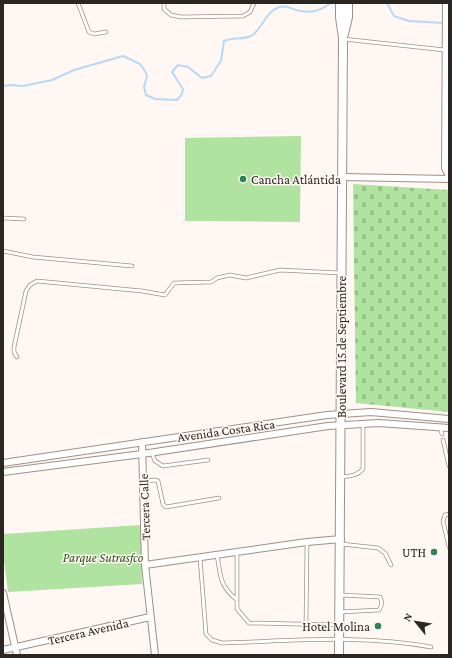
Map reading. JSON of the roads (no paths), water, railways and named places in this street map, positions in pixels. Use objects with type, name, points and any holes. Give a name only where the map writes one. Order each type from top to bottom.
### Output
[{"type":"street","name":"Boulevard 15 de Septiembre","points":[[340,3],[344,17]]},
{"type":"street","name":"Boulevard 15 de Septiembre","points":[[339,655],[341,542],[343,39],[344,17],[348,3]]},
{"type":"street","points":[[342,177],[449,178],[445,168],[448,50],[446,3]]},
{"type":"street","name":"Avenida Costa Rica","points":[[3,463],[341,414],[371,412],[449,419]]},
{"type":"street","name":"Avenida Costa Rica","points":[[3,472],[152,453],[341,425],[379,422],[449,428]]},
{"type":"street","name":"Tercera Calle","points":[[142,442],[145,565],[155,655]]},
{"type":"street","points":[[145,565],[307,542],[341,542]]},
{"type":"street","points":[[3,597],[17,655]]},
{"type":"street","name":"Tercera Avenida","points":[[3,650],[150,617]]},
{"type":"lane","points":[[78,3],[89,32],[94,34],[106,32]]},
{"type":"lane","points":[[164,3],[164,9],[171,15],[181,17],[243,16],[250,12],[254,3]]},
{"type":"lane","points":[[343,39],[448,50]]},
{"type":"lane","points":[[3,218],[24,219]]},
{"type":"lane","points":[[3,251],[33,257],[132,266]]},
{"type":"lane","points":[[17,357],[14,352],[14,347],[26,291],[30,285],[36,282],[142,291],[165,295],[174,284],[210,282],[230,275],[246,278],[280,270],[342,273]]},
{"type":"lane","points":[[341,477],[355,476],[363,469],[363,423]]},
{"type":"lane","points":[[440,427],[442,434]]},
{"type":"lane","points":[[444,440],[449,466]]},
{"type":"lane","points":[[152,453],[155,461],[163,466],[208,460]]},
{"type":"lane","points":[[143,481],[158,481],[163,504],[166,507],[219,498]]},
{"type":"lane","points":[[449,514],[445,515],[443,520],[449,547]]},
{"type":"lane","points":[[306,624],[307,542]]},
{"type":"lane","points":[[341,542],[378,548],[385,553],[391,565]]},
{"type":"lane","points":[[237,552],[237,609],[249,622],[340,625]]},
{"type":"lane","points":[[217,555],[223,586],[227,592],[237,600]]},
{"type":"lane","points":[[200,558],[206,634],[212,640],[222,643],[340,640],[405,642],[431,647]]},
{"type":"lane","points":[[340,595],[380,597],[381,607],[379,610],[340,612]]},
{"type":"waterway","points":[[3,86],[23,86],[52,80],[74,70],[123,56],[140,64],[145,71],[147,76],[144,87],[146,95],[155,99],[177,100],[182,94],[183,89],[172,72],[178,65],[188,67],[202,78],[211,76],[221,61],[224,41],[251,36],[274,10],[284,6],[310,12],[319,10],[331,3]]},
{"type":"waterway","points":[[387,3],[394,16],[409,21],[444,23]]},
{"type":"place","name":"Cancha Atlántida","points":[[243,179]]},
{"type":"place","name":"UTH","points":[[434,552]]},
{"type":"place","name":"Hotel Molina","points":[[378,626]]},
{"type":"park label","name":"Parque Sutrasfco","points":[[103,557]]}]
